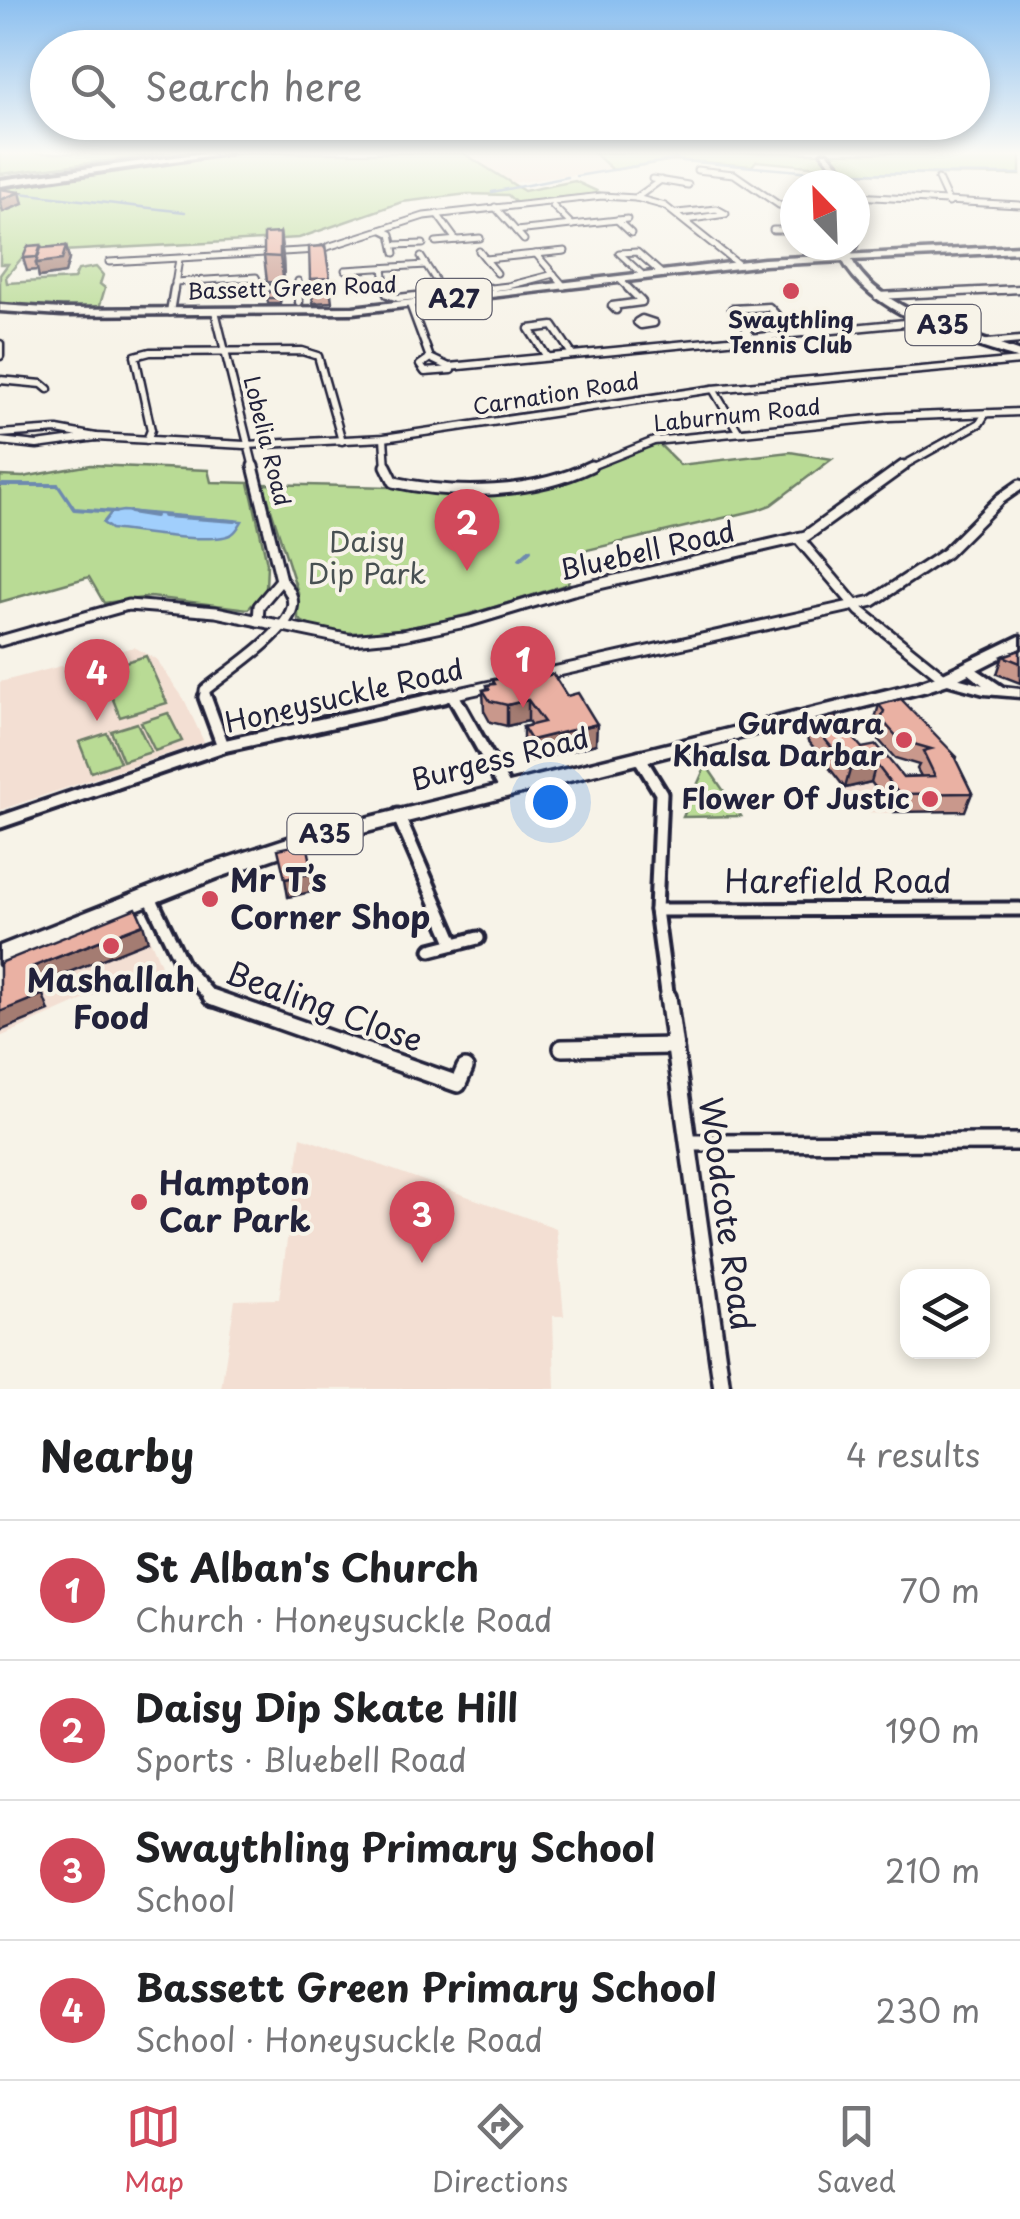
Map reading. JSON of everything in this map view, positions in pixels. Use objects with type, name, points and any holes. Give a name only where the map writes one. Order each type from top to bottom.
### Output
[{"type":"main road","name":"Bassett Green Road","points":[[870,257],[1020,249]]},
{"type":"main road","name":"Bassett Green Road","points":[[0,308],[62,312],[344,310],[739,265],[815,260]]},
{"type":"main road","name":"A35","points":[[847,260],[857,279],[876,296],[1020,359]]},
{"type":"main road","name":"Burgess Road","points":[[0,955],[266,852],[398,815],[945,679],[1020,641]]},
{"type":"street","points":[[108,262],[318,250],[424,218]]},
{"type":"street","points":[[440,218],[456,240]]},
{"type":"street","points":[[505,218],[524,240]]},
{"type":"street","points":[[565,218],[572,225]]},
{"type":"street","points":[[682,218],[739,265]]},
{"type":"street","points":[[685,220],[700,218]]},
{"type":"street","points":[[516,230],[628,219]]},
{"type":"street","points":[[618,220],[631,233]]},
{"type":"street","points":[[383,230],[391,234],[395,249],[422,244]]},
{"type":"street","points":[[773,230],[780,230]]},
{"type":"street","points":[[436,242],[480,238]]},
{"type":"street","points":[[147,260],[150,246]]},
{"type":"street","points":[[480,251],[497,273]]},
{"type":"street","points":[[486,259],[565,251]]},
{"type":"street","points":[[644,276],[620,253],[637,252],[662,274]]},
{"type":"street","points":[[536,254],[564,286]]},
{"type":"street","points":[[421,257],[435,279]]},
{"type":"street","points":[[170,312],[179,259]]},
{"type":"street","points":[[345,270],[426,265]]},
{"type":"street","points":[[383,268],[387,294],[403,299],[508,286],[554,274]]},
{"type":"street","points":[[175,282],[256,277],[263,291],[298,292]]},
{"type":"street","points":[[616,310],[612,306],[642,302],[618,280]]},
{"type":"street","points":[[298,281],[299,302]]},
{"type":"street","points":[[876,296],[1020,289]]},
{"type":"street","points":[[410,304],[430,358],[436,364],[454,367],[931,320]]},
{"type":"street","points":[[750,336],[732,310],[768,306],[792,332]]},
{"type":"street","name":"Lobelia Road","points":[[215,311],[245,446],[281,580],[294,606],[282,626]]},
{"type":"street","points":[[646,325],[664,344]]},
{"type":"street","points":[[546,356],[530,329],[553,326],[572,354]]},
{"type":"street","points":[[988,343],[1020,340]]},
{"type":"street","points":[[0,344],[0,356]]},
{"type":"street","points":[[147,440],[150,430],[135,356],[150,352],[224,351],[316,354],[342,441]]},
{"type":"street","points":[[430,358],[420,365],[424,372],[444,373],[454,367]]},
{"type":"street","name":"Carnation Road","points":[[0,438],[57,430],[96,437],[245,446],[384,438],[714,388],[1020,359]]},
{"type":"street","points":[[0,380],[42,384],[48,389]]},
{"type":"street","points":[[714,388],[738,431]]},
{"type":"street","name":"Bluebell Road","points":[[258,621],[351,640],[403,635],[798,538],[832,520],[920,454],[980,423],[986,412]]},
{"type":"street","name":"Laburnum Road","points":[[384,438],[386,468],[394,482],[502,488],[564,478],[641,443],[738,431],[1020,412]]},
{"type":"street","name":"Carnation Road","points":[[0,438],[48,444],[96,437]]},
{"type":"street","name":"Honeysuckle Road","points":[[0,822],[223,746],[856,606],[884,595],[946,553],[1000,499],[1020,485]]},
{"type":"street","points":[[798,538],[856,606],[945,679],[1020,694]]},
{"type":"street","points":[[267,636],[258,621],[260,606],[281,580]]},
{"type":"street","points":[[0,641],[128,605],[183,608],[258,621]]},
{"type":"street","points":[[223,746],[205,705],[205,690],[282,626]]},
{"type":"street","points":[[969,668],[999,690]]},
{"type":"street","points":[[453,694],[505,788]]},
{"type":"street","name":"Woodcote Road","points":[[639,757],[661,792],[656,910],[722,1389]]},
{"type":"street","points":[[398,815],[454,944]]},
{"type":"street","name":"Bealing Close","points":[[150,897],[174,952],[200,990],[214,1000],[458,1084],[464,1068]]},
{"type":"street","name":"Harefield Road","points":[[656,910],[1020,909]]},
{"type":"street","points":[[431,950],[478,938]]},
{"type":"street","points":[[562,1048],[675,1046]]},
{"type":"street","points":[[689,1143],[1020,1142]]},
{"type":"shaded area","points":[[134,647],[156,659],[184,699],[204,742],[0,810],[0,682]]},
{"type":"shaded area","points":[[824,722],[893,813],[861,812],[797,728]]},
{"type":"shaded area","points":[[143,923],[161,965],[0,1037],[0,980]]},
{"type":"shaded area","points":[[301,1137],[556,1228],[564,1316],[553,1316],[555,1389],[221,1389],[235,1300],[279,1299]]},
{"type":"green space","points":[[0,218],[357,218],[299,238],[26,253],[6,277],[7,283],[74,279],[78,270],[96,267],[103,275],[100,284],[105,288],[99,308],[0,304],[0,275],[8,264],[0,264]]},
{"type":"green space","name":"Daisy Dip Park","points":[[659,444],[680,465],[790,452],[832,459],[771,505],[587,550],[570,571],[568,584],[508,603],[431,623],[355,633],[323,629],[298,619],[298,593],[263,484],[525,490],[569,480],[612,458]]},
{"type":"green space","name":"Daisy Dip Park","points":[[91,465],[208,470],[211,482],[249,483],[267,563],[266,590],[248,609],[151,597],[104,603],[89,577],[0,602],[0,476],[23,477]]},
{"type":"green space","points":[[146,656],[167,703],[120,717],[101,669]]},
{"type":"green space","points":[[168,713],[182,741],[155,751],[141,722]]},
{"type":"green space","points":[[137,723],[151,752],[123,761],[111,731]]},
{"type":"green space","points":[[107,733],[120,762],[91,772],[79,742]]},
{"type":"green space","points":[[706,765],[741,816],[683,817]]},
{"type":"water","points":[[111,513],[242,521],[232,534],[209,538],[111,529],[103,523]]},
{"type":"building","points":[[280,233],[280,257],[264,256],[264,234]]},
{"type":"building","points":[[41,245],[37,257],[23,258],[28,246]]},
{"type":"building","points":[[66,246],[62,260],[36,263],[41,248]]},
{"type":"building","points":[[325,246],[330,278],[310,279],[309,247]]},
{"type":"building","points":[[270,291],[282,293],[280,298],[267,298]]},
{"type":"building","points":[[1020,650],[1020,663],[1003,656]]},
{"type":"building","points":[[538,670],[542,677],[553,674],[567,696],[578,693],[597,724],[531,740],[523,727],[544,722],[528,700],[507,705],[490,701],[483,690],[495,684],[493,680]]},
{"type":"building","points":[[901,699],[957,757],[954,756],[972,793],[899,794],[876,764],[850,770],[811,722],[835,716],[862,748],[877,745],[903,777],[935,776],[923,751],[931,749],[900,740],[881,719],[884,711],[879,705]]},
{"type":"building","points":[[307,843],[313,873],[285,879],[278,849]]},
{"type":"building","points":[[136,908],[143,924],[32,967],[42,995],[0,1012],[0,963]]},
{"type":"waterway","points":[[0,485],[58,485],[74,509],[115,512]]},
{"type":"waterway","points":[[130,512],[155,516]]},
{"type":"waterway","points":[[164,516],[235,521]]},
{"type":"waterway","points":[[520,559],[530,550]]},
{"type":"place","name":"Swaythling Tennis Club","points":[[791,291]]},
{"type":"place","name":"Daisy Dip Skate Hill","points":[[467,571]]},
{"type":"place","name":"St Alban's Church","points":[[523,708]]},
{"type":"place","name":"Bassett Green Primary School","points":[[97,721]]},
{"type":"place","name":"Gurdwara Khalsa Darbar","points":[[904,740]]},
{"type":"place","name":"Flower Of Justic","points":[[930,799]]},
{"type":"place","name":"Mr T’s Corner Shop","points":[[210,899]]},
{"type":"place","name":"Mashallah Food","points":[[111,946]]},
{"type":"place","name":"Hampton Car Park","points":[[139,1202]]},
{"type":"place","name":"Swaythling Primary School","points":[[422,1263]]}]
